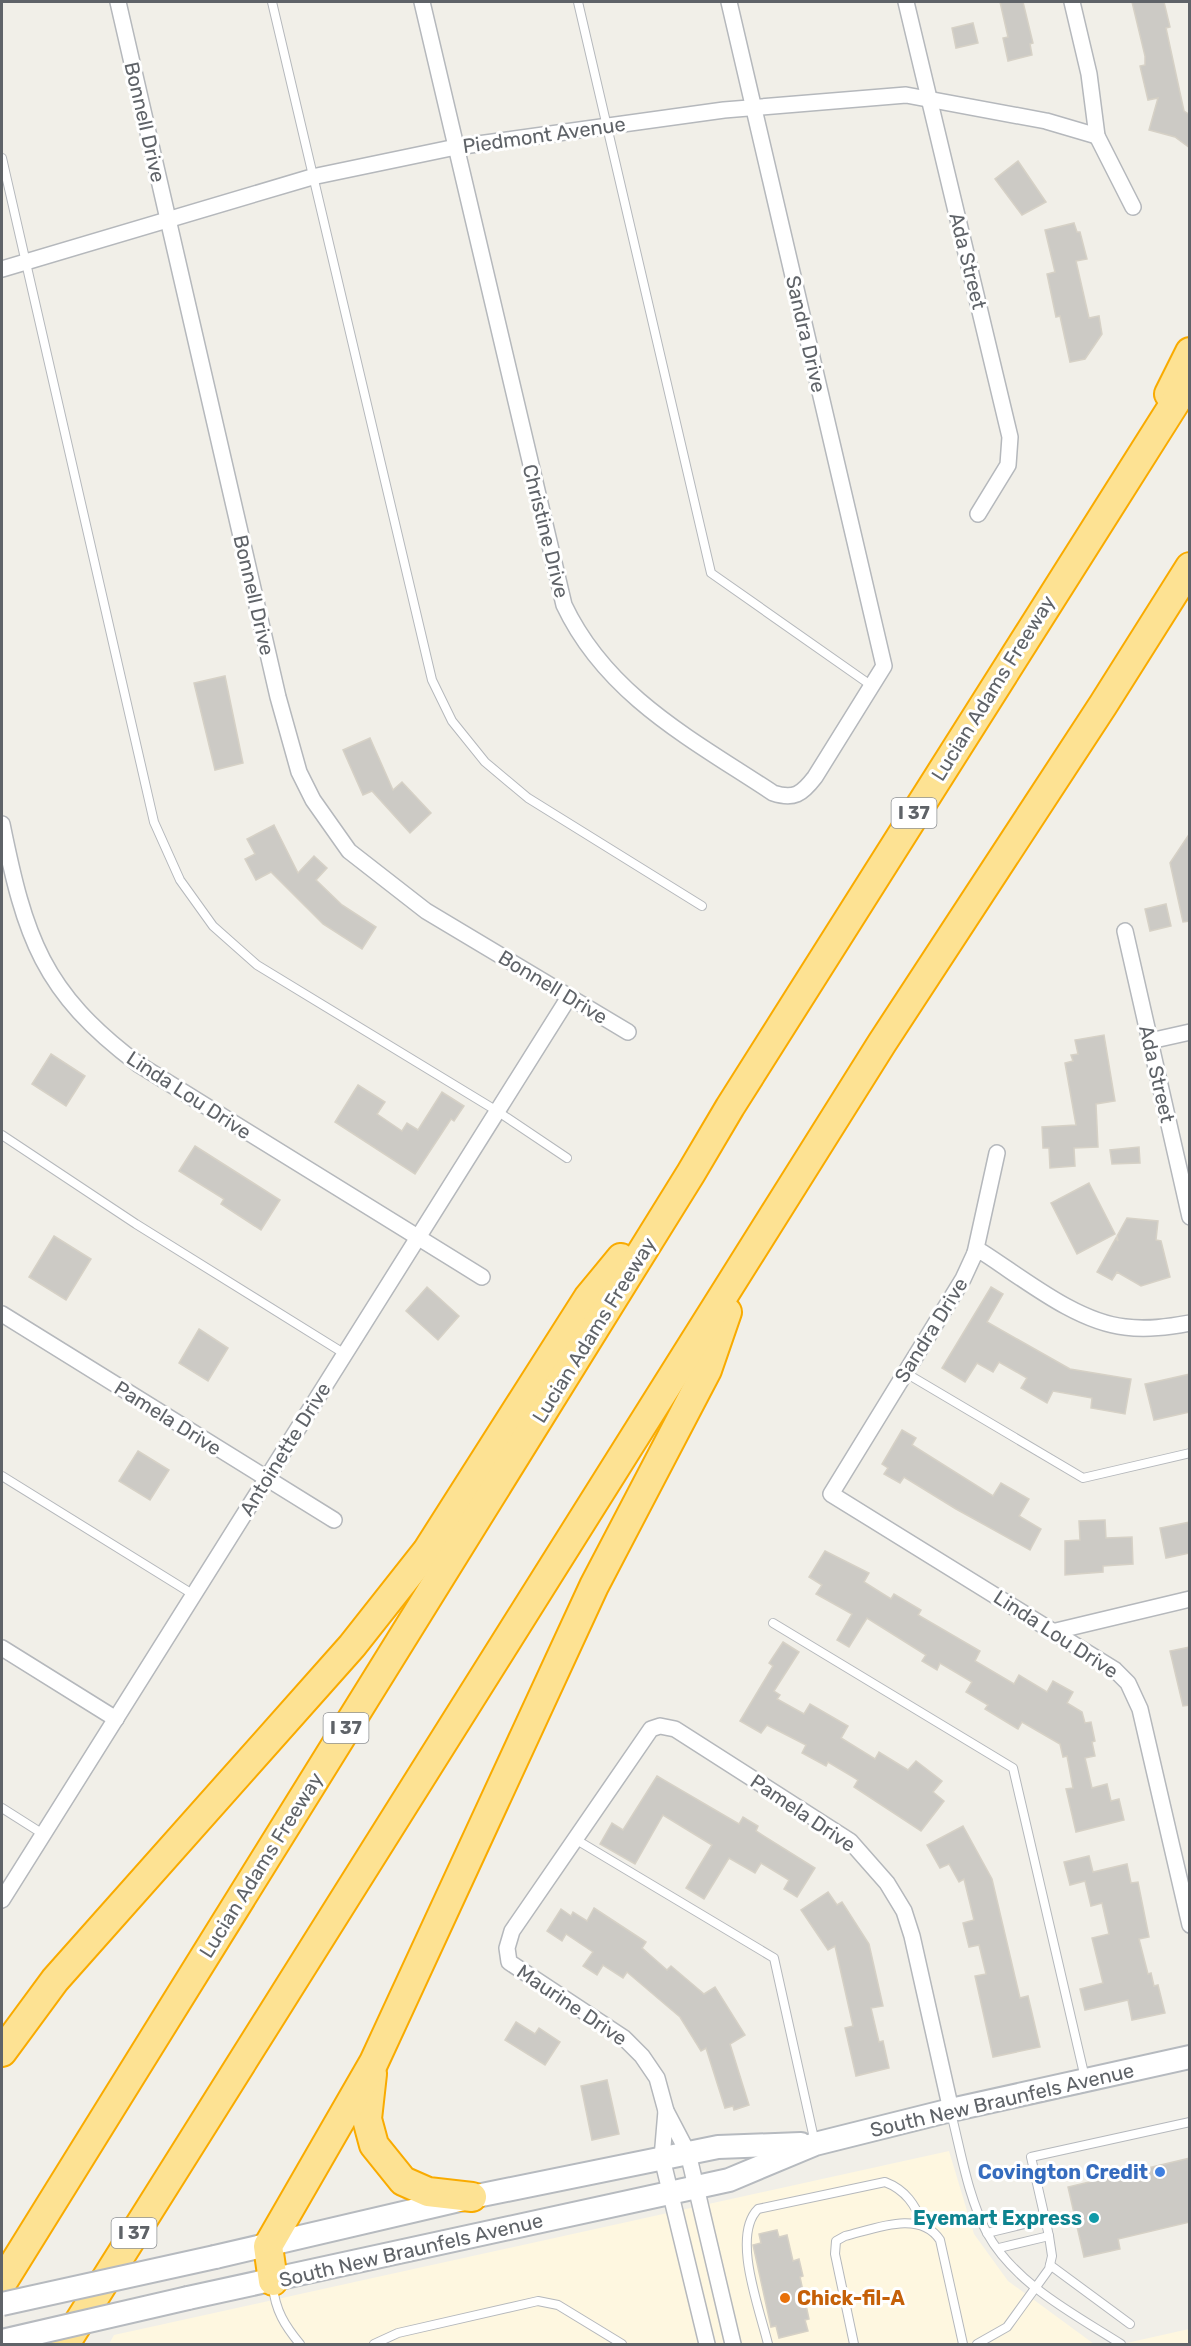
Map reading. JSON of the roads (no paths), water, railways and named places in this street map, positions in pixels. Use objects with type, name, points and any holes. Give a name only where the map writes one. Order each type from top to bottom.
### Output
[{"type":"highway","points":[[1139,455],[1190,352]]},
{"type":"highway","name":"Lucian Adams Freeway","points":[[2,2283],[736,1097],[1139,455],[1190,379]]},
{"type":"highway","name":"I 37","points":[[64,2344],[882,1043],[1103,705],[1190,567]]},
{"type":"highway","points":[[2,2052],[55,1980],[301,1705],[427,1551],[588,1298],[691,1173]]},
{"type":"highway","points":[[273,2281],[268,2246],[374,2062],[594,1586],[707,1370],[745,1262]]},
{"type":"highway","points":[[374,2062],[367,2119],[374,2145],[403,2181],[428,2192],[472,2197]]},
{"type":"highway","points":[[87,2344],[202,2125]]},
{"type":"main road","name":"South New Braunfels Avenue","points":[[2,2341],[729,2180],[815,2144],[951,2110],[1190,2057]]},
{"type":"main road","name":"South New Braunfels Avenue","points":[[2,2304],[268,2246],[472,2197],[662,2158],[718,2147],[815,2144]]},
{"type":"street","name":"Bonnell Drive","points":[[118,2],[278,697],[296,763],[313,800],[349,850],[371,870],[426,911],[628,1032]]},
{"type":"street","name":"Christine Drive","points":[[423,2],[558,588],[573,623],[613,678],[640,704],[772,793],[784,797],[795,797],[804,791],[884,666]]},
{"type":"street","name":"Sandra Drive","points":[[729,2],[884,666]]},
{"type":"street","name":"Ada Street","points":[[906,2],[1010,437],[1008,465],[978,514]]},
{"type":"street","points":[[1072,2],[1089,74],[1097,136],[1133,207]]},
{"type":"street","name":"Piedmont Avenue","points":[[2,269],[312,177],[456,147],[753,108],[906,95],[1046,121],[1097,136]]},
{"type":"street","name":"Linda Lou Drive","points":[[2,824],[26,926],[50,975],[84,1018],[111,1044],[138,1064],[417,1239],[482,1277]]},
{"type":"street","name":"Ada Street","points":[[1125,931],[1190,1217]]},
{"type":"street","name":"Antoinette Drive","points":[[2,1900],[569,997]]},
{"type":"street","points":[[1150,1041],[1190,1032]]},
{"type":"street","name":"Sandra Drive","points":[[831,1494],[963,1279],[975,1253],[997,1153]]},
{"type":"street","points":[[975,1253],[982,1252],[1094,1319],[1124,1328],[1156,1329],[1190,1323]]},
{"type":"street","name":"Pamela Drive","points":[[2,1314],[334,1520]]},
{"type":"street","name":"Linda Lou Drive","points":[[831,1494],[1056,1631],[1115,1670],[1128,1683],[1140,1709],[1190,1925]]},
{"type":"street","points":[[1056,1631],[1190,1599]]},
{"type":"street","points":[[2,1648],[116,1719]]},
{"type":"street","name":"Pamela Drive","points":[[575,1839],[651,1729],[660,1726],[675,1729],[837,1831],[876,1868],[904,1911],[912,1936],[951,2110]]},
{"type":"street","name":"Maurine Drive","points":[[575,1839],[512,1931],[507,1948],[508,1962],[624,2038],[642,2056],[657,2078],[666,2111],[688,2153],[733,2344]]},
{"type":"street","name":"Maurine Drive","points":[[666,2111],[662,2158],[707,2344]]},
{"type":"lane","points":[[272,2],[432,680],[452,721],[485,762],[528,798],[702,906]]},
{"type":"lane","points":[[578,2],[711,573],[872,686]]},
{"type":"lane","points":[[2,158],[154,822],[180,880],[213,926],[257,965],[497,1111],[567,1158]]},
{"type":"lane","points":[[2,1135],[136,1224],[345,1354]]},
{"type":"lane","points":[[904,1372],[1083,1478],[1190,1453]]},
{"type":"lane","points":[[2,1476],[194,1595]]},
{"type":"lane","points":[[773,1623],[1013,1768],[1086,2080]]},
{"type":"lane","points":[[2,1808],[43,1834]]},
{"type":"lane","points":[[575,1839],[774,1958],[815,2144]]},
{"type":"lane","points":[[951,2110],[970,2186],[987,2233],[1011,2266],[1037,2287],[1121,2344]]},
{"type":"lane","points":[[977,2344],[1007,2327],[1037,2287],[1050,2265],[1052,2256],[1049,2236],[1031,2157],[1190,2122]]},
{"type":"lane","points":[[768,2344],[747,2254],[746,2233],[750,2217],[758,2209],[885,2182],[896,2186],[915,2204],[923,2224]]},
{"type":"lane","points":[[987,2233],[1045,2219]]},
{"type":"lane","points":[[854,2344],[835,2254],[836,2241],[845,2236],[908,2223],[923,2224],[933,2229],[940,2240],[963,2344]]},
{"type":"lane","points":[[999,2248],[1049,2236]]},
{"type":"lane","points":[[1050,2265],[1130,2324]]},
{"type":"lane","points":[[273,2281],[275,2302],[285,2325],[300,2344]]},
{"type":"lane","points":[[374,2344],[398,2333],[538,2301],[558,2305],[622,2344]]},
{"type":"place","name":"Covington Credit","points":[[1160,2172]]},
{"type":"place","name":"Eyemart Express","points":[[1094,2218]]},
{"type":"place","name":"Chick-fil-A","points":[[785,2298]]}]
